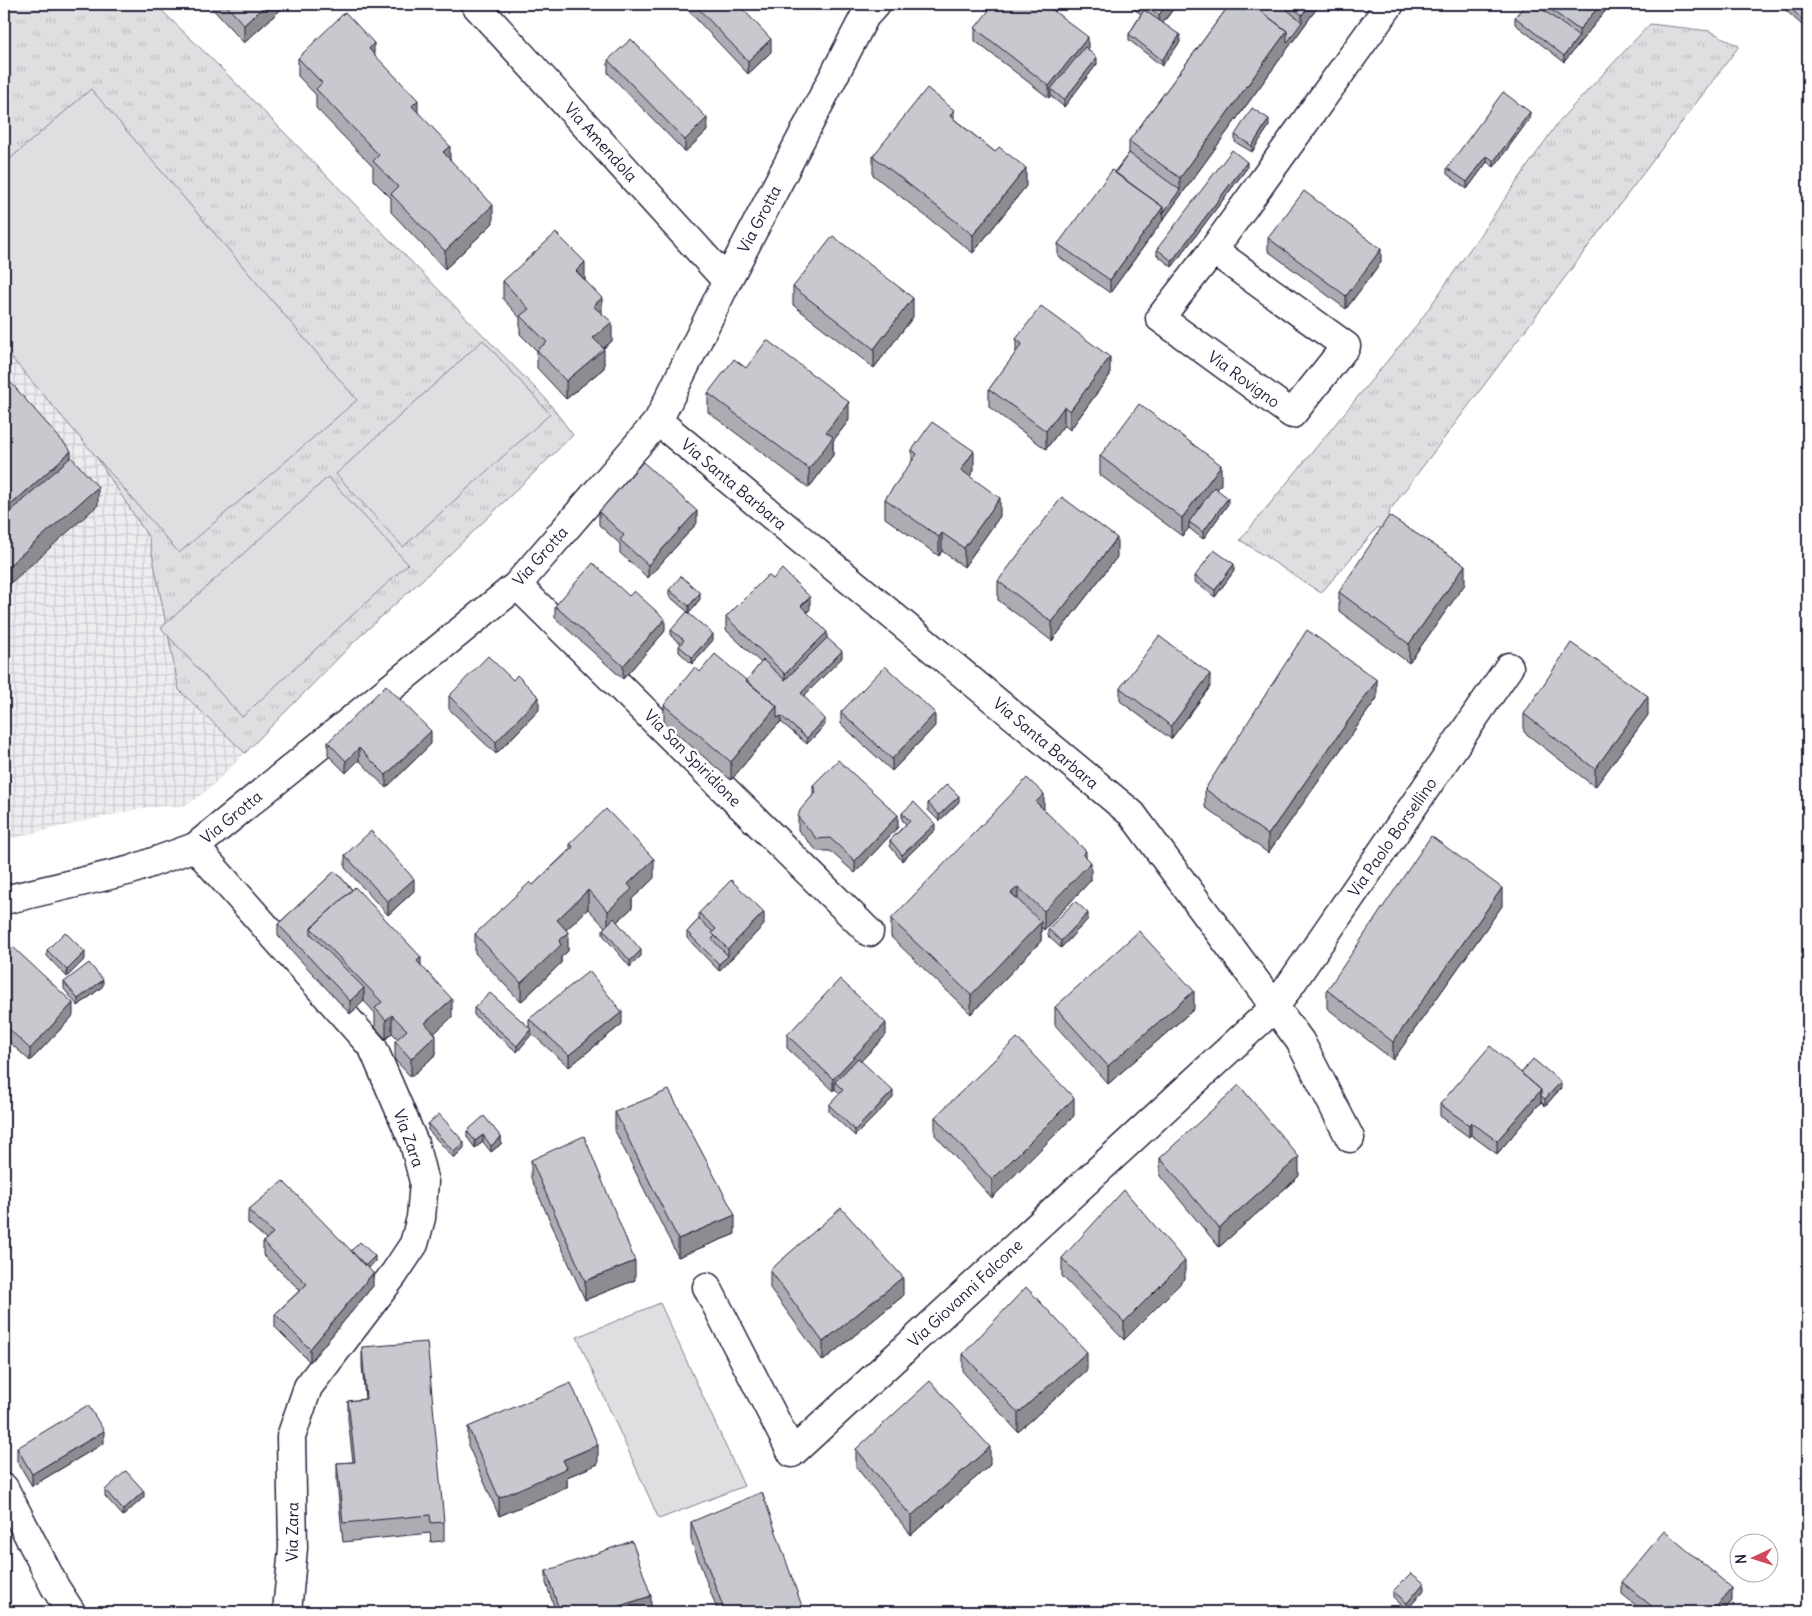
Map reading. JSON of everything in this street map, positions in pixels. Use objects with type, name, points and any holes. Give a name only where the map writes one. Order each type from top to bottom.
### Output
[{"type":"street","name":"Via Amendola","points":[[475,4],[727,281]]},
{"type":"street","name":"Via Grotta","points":[[4,900],[131,870],[195,847],[517,585],[658,421],[727,281],[865,16],[876,4]]},
{"type":"street","name":"Via Rovigno","points":[[1213,250],[1346,346],[1292,414],[1160,318],[1213,250],[1390,4]]},
{"type":"street","name":"Via Santa Barbara","points":[[658,421],[1132,814],[1300,1041],[1350,1138]]},
{"type":"street","name":"Via San Spiridione","points":[[517,585],[870,932]]},
{"type":"street","name":"Via Paolo Borsellino","points":[[1275,1007],[1509,667]]},
{"type":"street","name":"Via Zara","points":[[195,847],[373,1048],[414,1143],[424,1182],[421,1218],[414,1244],[394,1274],[308,1387],[291,1437],[293,1548],[287,1612]]},
{"type":"street","name":"Via Giovanni Falcone","points":[[707,1286],[792,1452],[1275,1007]]},
{"type":"street","points":[[4,1488],[55,1587],[71,1612]]},
{"type":"shaded area","points":[[4,315],[149,538],[179,690],[245,753],[211,787],[188,805],[142,808],[4,840]]},
{"type":"green space","points":[[4,4],[155,4],[220,67],[545,398],[573,435],[446,558],[358,638],[245,753],[179,690],[149,538],[4,315]]},
{"type":"green space","points":[[1650,24],[1710,31],[1739,46],[1390,510],[1387,526],[1377,528],[1321,593],[1240,540],[1420,321],[1559,121]]},
{"type":"green space","points":[[91,89],[357,400],[179,553],[4,349],[4,164]]},
{"type":"green space","points":[[483,340],[550,414],[403,547],[336,474]]},
{"type":"green space","points":[[328,477],[408,564],[242,717],[161,628]]},
{"type":"green space","points":[[660,1303],[744,1486],[659,1519],[577,1337]]},
{"type":"building","points":[[225,4],[267,4],[244,25]]},
{"type":"building","points":[[694,4],[738,4],[771,39],[748,61]]},
{"type":"building","points":[[994,4],[1053,4],[1050,8],[1088,37],[1049,86],[975,28]]},
{"type":"building","points":[[1144,4],[1167,4],[1159,15]]},
{"type":"building","points":[[1230,4],[1251,4],[1287,31],[1180,178],[1129,141]]},
{"type":"building","points":[[1251,4],[1280,4],[1302,22],[1287,43],[1287,31]]},
{"type":"building","points":[[1288,4],[1311,4],[1302,15]]},
{"type":"building","points":[[1526,4],[1535,4],[1579,36],[1564,56],[1515,17]]},
{"type":"building","points":[[1543,4],[1601,4],[1579,30]]},
{"type":"building","points":[[1786,4],[1808,4],[1808,14],[1803,20]]},
{"type":"building","points":[[1144,10],[1180,35],[1162,60],[1129,34]]},
{"type":"building","points":[[345,12],[374,43],[369,49],[418,100],[412,106],[450,146],[443,152],[493,205],[445,251],[391,194],[398,187],[373,161],[379,155],[316,89],[322,83],[298,58]]},
{"type":"building","points":[[631,39],[707,118],[685,140],[608,60]]},
{"type":"building","points":[[1085,47],[1097,58],[1064,100],[1051,89]]},
{"type":"building","points":[[927,88],[954,110],[950,116],[995,152],[999,147],[1026,168],[973,235],[873,156]]},
{"type":"building","points":[[1503,92],[1530,112],[1494,161],[1487,156],[1467,182],[1447,168]]},
{"type":"building","points":[[1252,108],[1269,119],[1252,146],[1235,135]]},
{"type":"building","points":[[1232,150],[1247,162],[1172,261],[1157,249]]},
{"type":"building","points":[[1129,153],[1180,190],[1163,213],[1163,207],[1115,173]]},
{"type":"building","points":[[1112,170],[1163,207],[1110,280],[1058,244]]},
{"type":"building","points":[[1304,191],[1381,249],[1346,296],[1268,238]]},
{"type":"building","points":[[556,233],[585,262],[576,271],[602,298],[593,306],[612,322],[593,338],[604,349],[566,381],[537,350],[547,342],[520,316],[529,309],[503,281]]},
{"type":"building","points":[[833,236],[913,298],[874,349],[793,287]]},
{"type":"building","points":[[1041,306],[1110,357],[1070,411],[1064,407],[1046,431],[989,389],[1022,344],[1016,339]]},
{"type":"building","points":[[767,340],[849,402],[826,432],[833,437],[809,469],[708,393],[734,359],[746,368]]},
{"type":"building","points":[[4,375],[71,451],[4,511]]},
{"type":"building","points":[[1139,404],[1221,465],[1182,518],[1100,456]]},
{"type":"building","points":[[932,422],[974,451],[961,470],[1000,498],[964,548],[942,533],[939,537],[885,499],[917,454],[912,450]]},
{"type":"building","points":[[71,457],[98,487],[4,570],[4,517]]},
{"type":"building","points":[[643,462],[697,511],[648,565],[620,540],[624,535],[599,512]]},
{"type":"building","points":[[1214,487],[1228,498],[1203,532],[1189,522]]},
{"type":"building","points":[[1062,497],[1117,538],[1052,622],[998,581]]},
{"type":"building","points":[[1389,516],[1465,565],[1409,644],[1339,592]]},
{"type":"building","points":[[1214,550],[1234,564],[1215,590],[1195,576]]},
{"type":"building","points":[[593,563],[629,596],[634,591],[665,619],[623,666],[555,606]]},
{"type":"building","points":[[782,569],[810,597],[801,606],[827,632],[785,674],[726,617],[768,575],[773,579]]},
{"type":"building","points":[[681,576],[700,593],[689,606],[669,590]]},
{"type":"building","points":[[687,612],[713,634],[692,657],[679,646],[684,640],[671,630]]},
{"type":"building","points":[[1307,630],[1377,680],[1268,835],[1205,789]]},
{"type":"building","points":[[1159,636],[1210,674],[1171,726],[1120,688]]},
{"type":"building","points":[[827,638],[842,651],[801,693],[825,719],[807,738],[781,716],[777,718],[777,706],[746,681],[763,660],[785,680]]},
{"type":"building","points":[[1571,643],[1648,696],[1595,769],[1524,714]]},
{"type":"building","points":[[715,654],[777,706],[731,762],[664,705],[695,667],[700,672]]},
{"type":"building","points":[[488,656],[513,680],[517,675],[539,697],[496,742],[449,696]]},
{"type":"building","points":[[885,666],[935,713],[892,759],[841,712]]},
{"type":"building","points":[[386,685],[431,731],[386,775],[359,748],[346,761],[328,742]]},
{"type":"building","points":[[838,760],[898,815],[855,861],[830,838],[817,839],[798,817],[800,810],[816,792],[813,785]]},
{"type":"building","points":[[1027,778],[1044,794],[1036,802],[1086,851],[1083,854],[1091,862],[1044,911],[1018,887],[1011,893],[1041,922],[971,995],[891,919]]},
{"type":"building","points":[[947,784],[959,796],[939,815],[928,803]]},
{"type":"building","points":[[914,802],[935,824],[902,855],[890,840],[910,821],[902,813]]},
{"type":"building","points":[[606,809],[654,859],[628,884],[632,889],[608,911],[588,890],[557,920],[568,932],[559,941],[561,945],[521,983],[475,934],[530,882],[533,885],[573,847],[570,843]]},
{"type":"building","points":[[371,831],[414,879],[388,902],[345,855]]},
{"type":"building","points":[[1431,836],[1502,888],[1393,1042],[1327,990]]},
{"type":"building","points":[[335,871],[352,890],[311,928],[311,934],[364,988],[350,1001],[278,924]]},
{"type":"building","points":[[731,880],[764,912],[728,949],[712,933],[716,929],[699,913]]},
{"type":"building","points":[[355,887],[421,957],[417,961],[452,999],[425,1023],[436,1035],[411,1059],[395,1041],[407,1030],[392,1015],[386,1020],[375,1008],[382,1002],[311,928]]},
{"type":"building","points":[[1075,901],[1088,913],[1061,941],[1048,929]]},
{"type":"building","points":[[614,918],[641,950],[630,961],[603,929]]},
{"type":"building","points":[[699,919],[713,932],[715,936],[712,939],[728,956],[719,964],[687,932]]},
{"type":"building","points":[[1139,931],[1194,991],[1108,1066],[1055,1007]]},
{"type":"building","points":[[65,932],[85,952],[67,970],[47,950]]},
{"type":"building","points":[[13,947],[73,1003],[30,1049],[4,1024],[4,957]]},
{"type":"building","points":[[89,963],[103,980],[78,999],[64,982]]},
{"type":"building","points":[[589,971],[622,1012],[569,1055],[529,1019]]},
{"type":"building","points":[[840,979],[886,1023],[833,1079],[787,1035]]},
{"type":"building","points":[[490,993],[531,1029],[517,1046],[474,1008]]},
{"type":"building","points":[[1017,1038],[1074,1098],[992,1180],[935,1117]]},
{"type":"building","points":[[1490,1046],[1541,1090],[1497,1141],[1471,1122],[1469,1125],[1440,1104]]},
{"type":"building","points":[[858,1058],[893,1091],[855,1130],[829,1105],[843,1090],[835,1082]]},
{"type":"building","points":[[1533,1059],[1561,1082],[1545,1099],[1541,1096],[1541,1090],[1521,1073]]},
{"type":"building","points":[[1239,1085],[1299,1157],[1219,1228],[1160,1158]]},
{"type":"building","points":[[669,1090],[735,1215],[678,1239],[615,1112]]},
{"type":"building","points":[[439,1114],[464,1142],[454,1152],[428,1124]]},
{"type":"building","points":[[484,1116],[501,1137],[491,1146],[483,1135],[475,1141],[467,1131]]},
{"type":"building","points":[[584,1136],[635,1261],[585,1281],[531,1160]]},
{"type":"building","points":[[283,1181],[373,1273],[310,1349],[275,1314],[307,1284],[263,1242],[273,1233],[248,1210]]},
{"type":"building","points":[[1124,1190],[1185,1261],[1124,1322],[1062,1258]]},
{"type":"building","points":[[841,1208],[903,1277],[823,1342],[770,1270]]},
{"type":"building","points":[[360,1242],[375,1256],[365,1266],[351,1251]]},
{"type":"building","points":[[1026,1287],[1087,1352],[1018,1413],[963,1354]]},
{"type":"building","points":[[427,1342],[444,1522],[431,1523],[430,1515],[343,1523],[337,1463],[355,1462],[348,1401],[366,1399],[362,1347]]},
{"type":"building","points":[[930,1381],[990,1447],[911,1516],[856,1449]]},
{"type":"building","points":[[571,1383],[598,1445],[563,1460],[567,1468],[499,1498],[468,1427]]},
{"type":"building","points":[[88,1405],[104,1431],[32,1474],[17,1448]]},
{"type":"building","points":[[126,1471],[144,1491],[123,1510],[105,1490]]},
{"type":"building","points":[[762,1492],[804,1612],[725,1612],[691,1522]]},
{"type":"building","points":[[1664,1531],[1732,1588],[1712,1612],[1659,1612],[1622,1582]]},
{"type":"building","points":[[632,1541],[651,1596],[607,1610],[608,1612],[560,1612],[546,1571]]},
{"type":"building","points":[[1411,1573],[1424,1583],[1407,1603],[1393,1591]]}]
